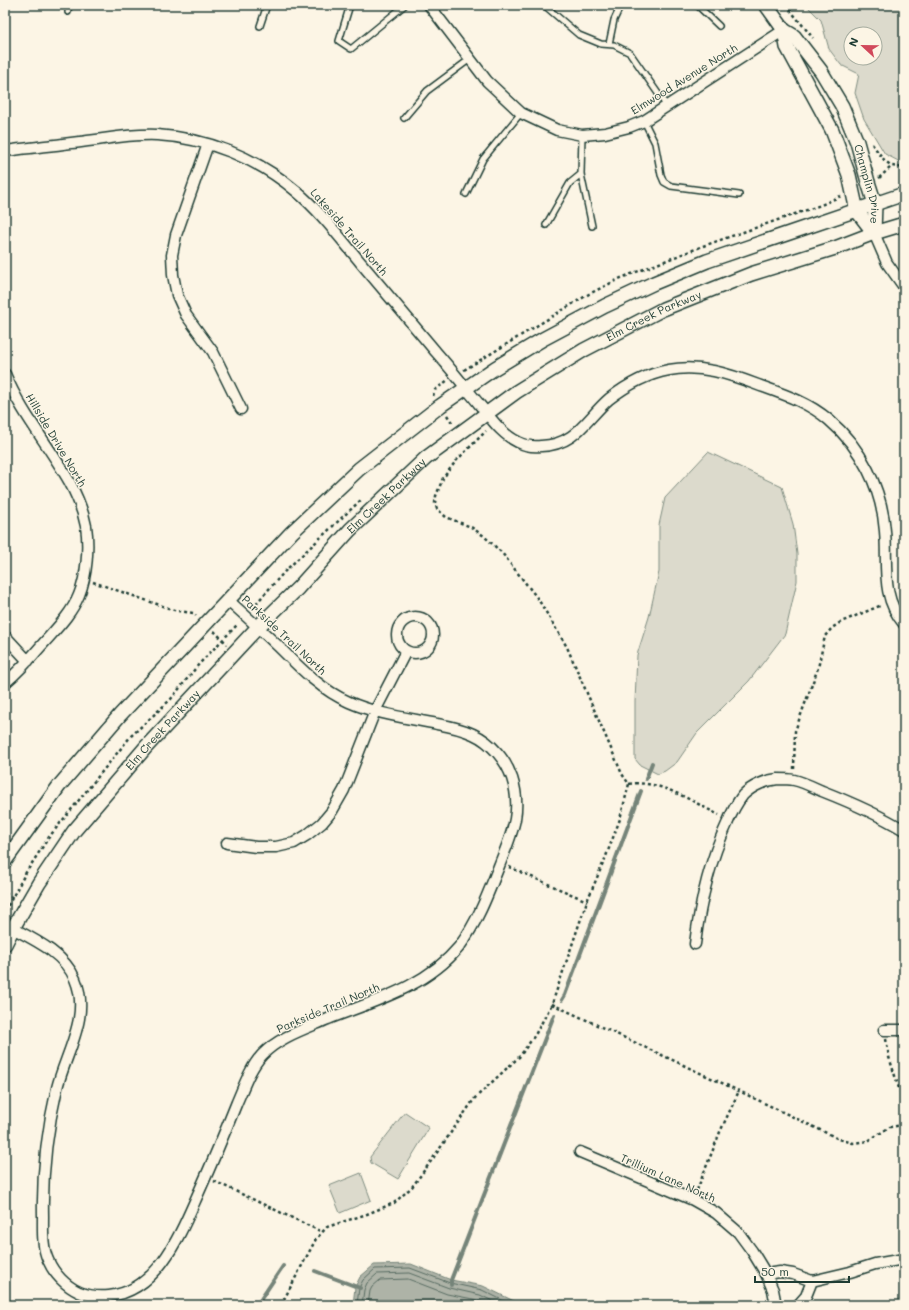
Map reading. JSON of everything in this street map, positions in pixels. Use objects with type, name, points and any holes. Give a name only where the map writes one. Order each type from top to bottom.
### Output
[{"type":"street","name":"Elmwood Avenue North","points":[[429,5],[487,81],[521,113],[557,130],[582,135],[606,133],[629,127],[644,121],[666,105],[784,30]]},
{"type":"street","name":"Champlin Drive","points":[[766,5],[784,30],[794,36],[821,71],[842,106],[857,142],[875,204],[874,233]]},
{"type":"street","name":"Champlin Drive","points":[[784,30],[787,47],[832,130],[849,175],[857,211],[874,233]]},
{"type":"street","name":"Lakeside Trail North","points":[[5,151],[126,135],[156,135],[180,137],[208,144],[238,154],[271,172],[297,192],[324,220],[499,429],[513,440],[523,444],[534,447],[550,446],[567,440],[584,427],[606,402],[621,390],[636,380],[670,370],[703,369],[726,373],[797,399],[828,419],[845,436],[860,455],[873,478],[884,517],[886,534],[886,585],[895,613],[904,624]]},
{"type":"street","points":[[208,144],[176,235],[172,256],[173,275],[177,295],[186,315],[213,352],[241,409]]},
{"type":"street","points":[[5,861],[59,786],[120,715],[206,623],[292,532],[436,401],[466,388],[543,339],[654,282],[707,261],[904,194]]},
{"type":"street","name":"Elm Creek Parkway","points":[[5,944],[9,926],[74,831],[146,747],[258,627],[298,588],[350,530],[426,458],[516,392],[584,350],[663,309],[751,274],[835,248],[874,233],[904,224]]},
{"type":"street","points":[[874,233],[887,263],[904,287]]},
{"type":"street","name":"Hillside Drive North","points":[[5,374],[27,417],[69,481],[79,503],[86,526],[87,550],[84,578],[79,595],[65,619],[5,683]]},
{"type":"street","name":"Parkside Trail North","points":[[9,926],[46,947],[64,962],[74,977],[81,998],[80,1019],[58,1086],[47,1137],[42,1190],[43,1241],[46,1258],[54,1272],[66,1284],[81,1293],[97,1296],[114,1295],[130,1291],[149,1276],[165,1259],[178,1239],[206,1178],[249,1075],[260,1056],[275,1044],[293,1034],[421,980],[442,964],[459,946],[473,925],[485,902],[513,831],[517,813],[516,796],[512,777],[503,759],[491,746],[476,735],[456,728],[375,711],[348,702],[323,688],[228,600]]},
{"type":"street","points":[[5,636],[28,660]]},
{"type":"street","points":[[227,843],[256,847],[276,847],[294,843],[322,823],[332,812],[344,790],[375,711],[406,651]]},
{"type":"street","points":[[695,944],[698,922],[710,869],[721,837],[744,795],[755,786],[767,781],[780,779],[794,780],[846,801],[891,822],[904,830]]},
{"type":"street","points":[[884,1030],[904,1030]]},
{"type":"street","name":"Trillium Lane North","points":[[580,1152],[693,1200],[716,1213],[738,1232],[752,1251],[766,1274],[773,1290],[776,1305]]},
{"type":"street","points":[[766,1274],[780,1272],[793,1274],[812,1281],[850,1272],[875,1264],[904,1259]]},
{"type":"street","points":[[798,1305],[806,1296],[812,1281]]},
{"type":"lane","points":[[68,12],[69,5]]},
{"type":"lane","points":[[260,26],[266,5]]},
{"type":"lane","points":[[350,5],[339,41],[351,48],[405,5]]},
{"type":"lane","points":[[544,5],[579,35],[601,44],[614,45],[630,53],[666,105]]},
{"type":"lane","points":[[609,44],[614,20],[621,5]]},
{"type":"lane","points":[[697,5],[718,26]]},
{"type":"lane","points":[[404,118],[428,91],[470,59]]},
{"type":"lane","points":[[466,194],[483,159],[521,113]]},
{"type":"lane","points":[[644,121],[655,142],[661,175],[664,182],[671,186],[739,195]]},
{"type":"lane","points":[[582,135],[581,174],[592,226]]},
{"type":"lane","points":[[546,226],[570,183],[581,174]]},
{"type":"path","points":[[436,401],[470,446]]},
{"type":"path","points":[[84,578],[177,611],[194,614],[206,623],[223,640]]},
{"type":"path","points":[[794,780],[795,731],[818,668],[825,636],[832,628],[841,622],[890,601]]},
{"type":"path","points":[[629,784],[637,782],[665,789],[689,799],[729,820]]},
{"type":"path","points":[[500,864],[587,901]]},
{"type":"path","points":[[552,1004],[838,1139],[853,1143],[868,1141],[890,1126],[904,1125]]},
{"type":"path","points":[[884,1030],[889,1057],[904,1104]]},
{"type":"path","points":[[693,1200],[720,1132],[739,1091]]},
{"type":"path","points":[[206,1178],[322,1232]]},
{"type":"shaded area","points":[[806,5],[904,5],[904,164],[885,154],[864,119],[855,93],[859,74],[843,66],[841,65],[829,49],[821,20]]},
{"type":"shaded area","points":[[708,452],[782,487],[793,524],[797,554],[797,581],[785,634],[749,681],[697,733],[677,762],[665,771],[658,774],[640,765],[635,759],[637,655],[649,617],[659,572],[659,525],[665,498]]},
{"type":"shaded area","points":[[405,1112],[429,1128],[398,1179],[371,1163],[370,1157]]},
{"type":"shaded area","points":[[361,1173],[371,1200],[340,1213],[329,1186]]},
{"type":"water","points":[[411,1264],[451,1280],[483,1286],[522,1305],[353,1305],[355,1287],[360,1277],[374,1265]]},
{"type":"waterway","points":[[646,779],[652,763]]},
{"type":"waterway","points":[[562,1000],[641,791]]},
{"type":"waterway","points":[[451,1285],[451,1280],[554,1015]]},
{"type":"waterway","points":[[257,1305],[283,1266]]},
{"type":"waterway","points":[[315,1271],[360,1288]]}]
